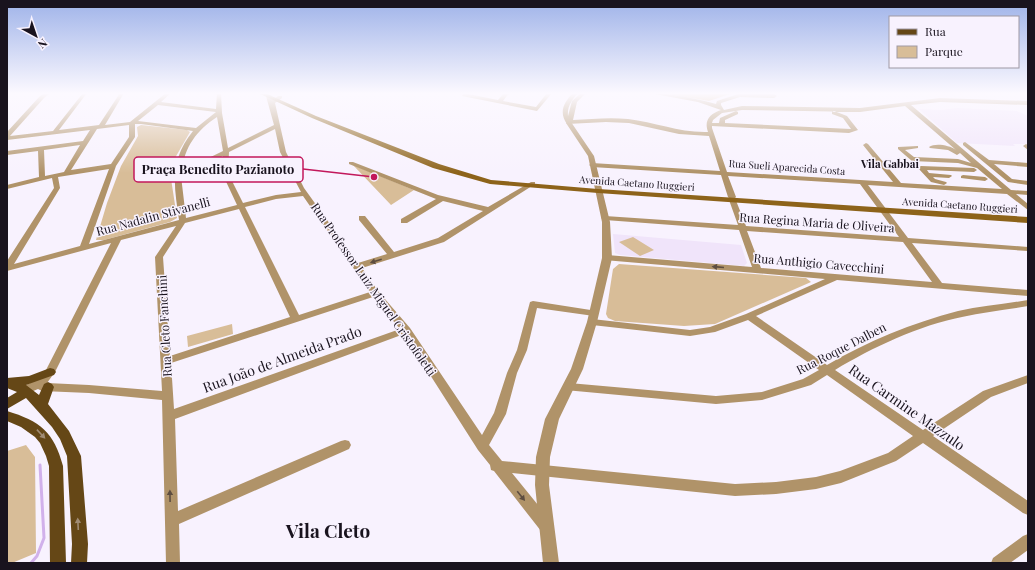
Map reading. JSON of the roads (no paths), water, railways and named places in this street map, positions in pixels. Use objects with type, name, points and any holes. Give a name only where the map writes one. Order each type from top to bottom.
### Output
[{"type":"main road","name":"Avenida Caetano Ruggieri","points":[[330,120],[470,172],[530,184],[733,199],[1028,216]]},
{"type":"main road","name":"Avenida Caetano Ruggieri","points":[[881,208],[1028,220]]},
{"type":"main road","points":[[7,404],[18,387],[47,379],[41,406]]},
{"type":"main road","points":[[18,387],[41,406],[71,443],[74,456],[80,544],[79,563]]},
{"type":"main road","points":[[7,416],[31,425],[41,433],[54,453],[56,466],[58,563]]},
{"type":"street","points":[[7,137],[22,120]]},
{"type":"street","points":[[54,132],[63,120]]},
{"type":"street","points":[[66,172],[85,143],[103,120]]},
{"type":"street","points":[[132,123],[136,120]]},
{"type":"street","points":[[183,221],[177,176],[178,162],[198,130],[210,120]]},
{"type":"street","points":[[220,120],[226,151],[225,173],[296,319]]},
{"type":"street","name":"Rua Professor Luiz Miguel Cristofoletti","points":[[276,120],[283,152],[301,188],[376,293],[406,330],[496,466],[548,528]]},
{"type":"street","points":[[569,122],[615,120],[631,122],[683,134],[711,134]]},
{"type":"street","points":[[711,120],[708,124],[711,134],[757,270]]},
{"type":"street","points":[[722,120],[722,124]]},
{"type":"street","points":[[708,124],[849,131],[855,130],[847,120]]},
{"type":"street","points":[[923,120],[976,167],[985,179],[994,186],[972,185]]},
{"type":"street","points":[[551,563],[542,485],[542,470],[552,419],[577,369],[593,318],[607,258],[608,234],[588,150],[569,122]]},
{"type":"street","points":[[7,137],[132,123],[198,130]]},
{"type":"street","points":[[84,247],[113,166],[132,137],[132,123]]},
{"type":"street","points":[[177,176],[277,126]]},
{"type":"street","points":[[7,153],[85,143]]},
{"type":"street","points":[[965,144],[1010,181],[1028,183]]},
{"type":"street","points":[[866,145],[898,184]]},
{"type":"street","points":[[916,147],[901,147],[912,159],[958,161],[976,167]]},
{"type":"street","points":[[932,147],[951,149],[1028,208]]},
{"type":"street","points":[[41,149],[42,179]]},
{"type":"street","points":[[905,152],[926,154]]},
{"type":"street","points":[[938,155],[960,156]]},
{"type":"street","points":[[986,162],[1028,164]]},
{"type":"street","points":[[351,163],[443,198],[490,210]]},
{"type":"street","name":"Rua Sueli Aparecida Costa","points":[[592,165],[1028,193]]},
{"type":"street","points":[[7,187],[66,172],[113,166]]},
{"type":"street","points":[[958,184],[935,182],[921,168],[976,167]]},
{"type":"street","points":[[928,175],[949,176]]},
{"type":"street","points":[[7,268],[57,188],[55,176]]},
{"type":"street","points":[[963,178],[985,179]]},
{"type":"street","points":[[862,182],[939,285]]},
{"type":"street","points":[[358,266],[394,256],[441,240],[530,184]]},
{"type":"street","name":"Rua Nadalin Stivanelli","points":[[7,268],[280,196],[306,194]]},
{"type":"street","points":[[404,221],[443,198]]},
{"type":"street","points":[[362,218],[394,256]]},
{"type":"street","name":"Rua Regina Maria de Oliveira","points":[[605,218],[1028,249]]},
{"type":"street","name":"Rua Cleto Fanchini","points":[[173,563],[169,416],[160,257],[183,221]]},
{"type":"street","points":[[47,379],[118,238]]},
{"type":"street","name":"Rua Anthigio Cavecchini","points":[[607,258],[1028,293]]},
{"type":"street","points":[[482,446],[500,414],[512,374],[522,350],[533,304],[593,318],[690,333],[711,330],[749,316],[836,278]]},
{"type":"street","points":[[166,361],[376,293]]},
{"type":"street","name":"Rua Roque Dalben","points":[[569,387],[716,400],[762,396],[807,382],[828,371],[859,351],[925,324],[960,314],[1028,303]]},
{"type":"street","name":"Rua Carmine Mazzulo","points":[[749,316],[1028,509]]},
{"type":"street","name":"Rua João de Almeida Prado","points":[[169,416],[406,330]]},
{"type":"street","points":[[18,387],[47,379],[62,386],[168,396]]},
{"type":"street","points":[[496,466],[735,490],[776,488],[816,483],[841,478],[892,457],[987,394],[1028,379]]},
{"type":"street","points":[[171,521],[345,445]]},
{"type":"street","points":[[998,563],[1028,540]]},
{"type":"waterway","points":[[31,563],[37,556],[44,538],[40,465]]},
{"type":"place","name":"Praça Benedito Pazianoto","points":[[374,177]]},
{"type":"district","name":"Vila Gabbai","points":[[890,163]]},
{"type":"district","name":"Vila Cleto","points":[[328,530]]}]
